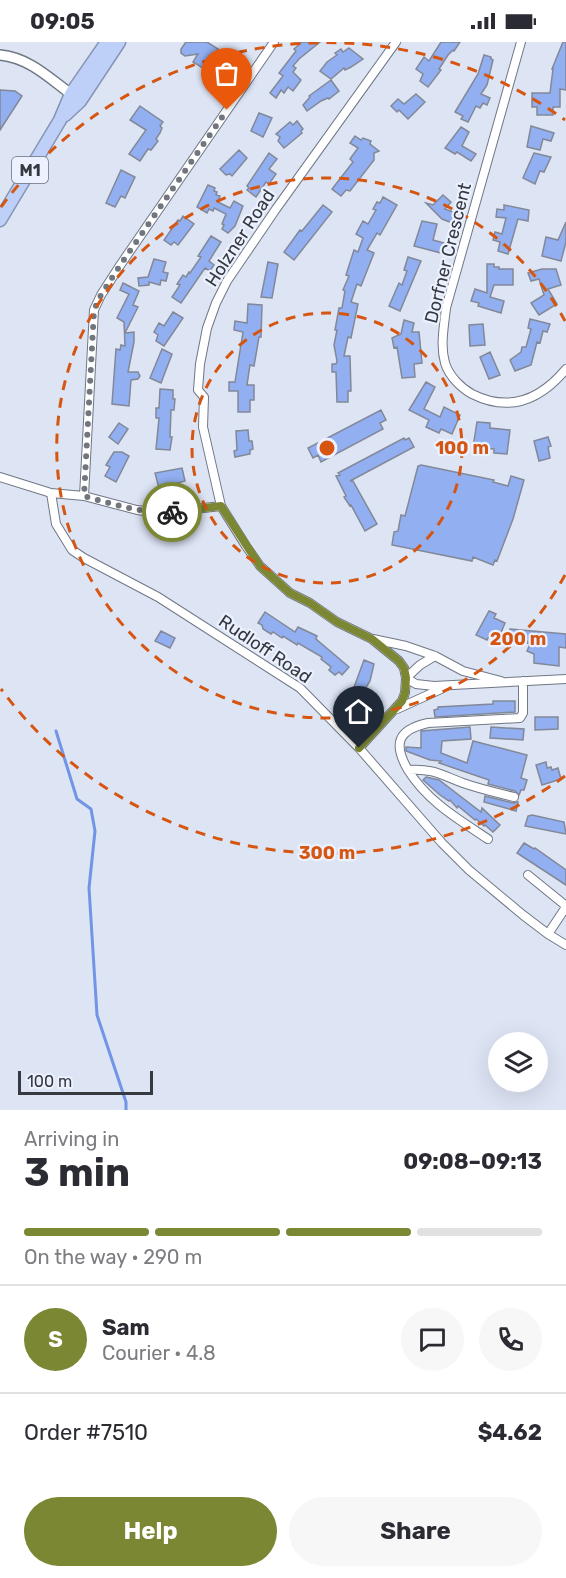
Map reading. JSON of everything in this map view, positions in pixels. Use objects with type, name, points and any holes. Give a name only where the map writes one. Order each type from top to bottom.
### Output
[{"type":"highway","name":"M1","points":[[76,98],[107,42]]},
{"type":"highway","name":"M1","points":[[0,220],[60,120],[119,42]]},
{"type":"street","points":[[84,496],[94,310],[121,264],[274,42]]},
{"type":"street","name":"Holzner Road","points":[[396,42],[239,262],[216,303],[202,349],[198,390],[204,397],[203,427],[221,506],[260,566],[290,593],[310,603],[337,622],[372,639],[399,661],[404,668],[406,678]]},
{"type":"street","name":"Dorfner Crescent","points":[[521,42],[446,308],[442,347],[446,366],[456,381],[467,391],[496,403],[524,400],[541,393],[566,369]]},
{"type":"street","points":[[0,55],[27,62],[51,77],[76,98]]},
{"type":"street","points":[[0,477],[51,493],[84,496],[137,510],[160,513],[221,506]]},
{"type":"street","name":"Rudloff Road","points":[[51,493],[56,524],[72,550],[158,597],[300,688],[359,748],[469,870],[498,896],[566,945]]},
{"type":"street","points":[[372,639],[392,642],[435,656],[464,671],[506,683]]},
{"type":"street","points":[[359,748],[395,710],[405,693],[406,678],[420,665],[435,656]]},
{"type":"street","points":[[406,678],[419,685],[454,686],[566,679]]},
{"type":"street","points":[[488,839],[428,796],[408,770],[399,754],[399,746],[401,737],[416,725],[520,718],[523,713],[523,681]]},
{"type":"street","points":[[395,710],[436,690],[454,686]]},
{"type":"street","points":[[408,770],[434,771],[463,783],[514,797]]},
{"type":"street","points":[[528,875],[566,907],[548,934]]},
{"type":"building","points":[[186,42],[207,42],[218,49],[206,70],[193,62],[198,54],[185,56],[181,53]]},
{"type":"building","points":[[302,42],[320,42],[293,66],[296,68],[293,72],[301,80],[293,91],[288,87],[284,93],[281,90],[276,98],[270,93],[283,76],[279,73],[296,51],[294,49]]},
{"type":"building","points":[[441,42],[460,42],[448,55],[439,69],[441,70],[428,87],[420,81],[423,74],[416,69],[424,57],[429,61]]},
{"type":"building","points":[[563,42],[566,42],[566,90],[560,89],[560,107],[553,107],[553,115],[537,115],[537,107],[532,107],[532,93],[550,93],[552,69]]},
{"type":"building","points":[[349,48],[363,59],[345,70],[344,68],[331,79],[320,71],[337,55],[335,53]]},
{"type":"building","points":[[484,55],[493,60],[487,85],[481,94],[490,98],[487,105],[483,103],[480,108],[476,106],[468,122],[461,119],[463,116],[455,112],[478,74]]},
{"type":"building","points":[[331,80],[339,91],[307,111],[303,105],[309,96]]},
{"type":"building","points":[[0,90],[15,91],[22,96],[0,130]]},
{"type":"building","points":[[416,94],[425,102],[408,119],[391,106],[398,99],[404,104]]},
{"type":"building","points":[[140,106],[163,122],[156,139],[158,141],[151,150],[148,149],[140,161],[129,154],[146,130],[130,120]]},
{"type":"building","points":[[259,113],[272,118],[263,137],[251,131]]},
{"type":"building","points":[[297,121],[303,129],[302,133],[284,148],[278,141],[280,137],[276,134],[290,122],[293,125]]},
{"type":"building","points":[[531,126],[554,133],[551,141],[543,139],[540,150],[527,147]]},
{"type":"building","points":[[461,127],[469,132],[462,146],[476,154],[471,161],[445,148]]},
{"type":"building","points":[[355,136],[361,140],[363,138],[371,141],[370,144],[379,151],[374,153],[374,160],[350,191],[346,190],[341,196],[332,189],[353,162],[350,159],[358,148],[350,143]]},
{"type":"building","points":[[239,150],[247,158],[232,176],[226,175],[220,169]]},
{"type":"building","points":[[269,153],[277,159],[269,169],[276,174],[269,184],[266,182],[256,197],[247,190],[249,188],[247,186]]},
{"type":"building","points":[[534,153],[551,157],[544,172],[540,171],[535,184],[523,178]]},
{"type":"building","points":[[121,170],[135,177],[125,198],[121,196],[115,207],[106,203]]},
{"type":"building","points":[[208,185],[215,188],[216,195],[220,196],[218,202],[230,208],[234,201],[243,206],[235,226],[228,233],[222,229],[226,214],[214,208],[213,211],[209,209],[207,213],[197,207]]},
{"type":"building","points":[[443,195],[451,202],[445,209],[458,214],[455,224],[442,219],[426,203],[433,205]]},
{"type":"building","points":[[383,197],[397,205],[380,235],[377,233],[367,250],[374,253],[361,286],[357,284],[351,302],[358,304],[351,338],[348,337],[344,356],[350,356],[351,391],[348,391],[348,402],[337,402],[336,372],[332,372],[332,364],[336,364],[337,361],[334,345],[337,330],[335,330],[339,308],[342,308],[345,291],[343,290],[349,276],[346,275],[354,250],[358,252],[363,238],[356,234],[363,221],[368,224],[376,210],[373,209]]},
{"type":"building","points":[[323,205],[332,212],[294,260],[284,252]]},
{"type":"building","points":[[504,205],[529,210],[528,221],[518,219],[508,254],[498,251],[500,242],[493,240],[495,232],[502,234],[506,218],[496,217],[497,209],[504,210]]},
{"type":"building","points":[[183,216],[194,224],[178,245],[174,242],[171,245],[164,240]]},
{"type":"building","points":[[422,221],[437,224],[433,240],[444,243],[441,253],[414,246]]},
{"type":"building","points":[[566,222],[566,242],[561,261],[542,256],[546,237],[558,240]]},
{"type":"building","points":[[211,236],[221,242],[209,261],[214,265],[210,271],[205,268],[181,303],[172,297],[180,285],[177,284],[183,275],[186,277],[190,273]]},
{"type":"building","points":[[408,257],[421,261],[400,311],[389,306],[399,283],[402,285],[407,271],[404,270]]},
{"type":"building","points":[[154,259],[166,262],[163,272],[168,273],[166,281],[161,280],[160,285],[149,282],[149,285],[139,286],[138,278],[148,277]]},
{"type":"building","points":[[268,262],[278,264],[272,298],[261,297]]},
{"type":"building","points":[[487,264],[494,264],[494,267],[499,267],[499,269],[513,269],[513,285],[494,285],[490,297],[504,301],[501,313],[478,306],[479,303],[471,301],[475,289],[487,293]]},
{"type":"building","points":[[542,269],[556,269],[561,285],[548,289],[557,304],[539,315],[531,303],[544,295],[539,279],[531,281],[528,273]]},
{"type":"building","points":[[123,283],[139,291],[133,305],[138,307],[125,333],[134,332],[128,372],[138,372],[140,376],[138,379],[131,380],[129,406],[112,404],[116,349],[120,350],[121,345],[125,346],[124,322],[117,318],[129,294],[120,290]]},
{"type":"building","points":[[248,304],[262,305],[261,337],[259,337],[254,366],[250,365],[247,385],[254,385],[254,400],[250,400],[250,412],[238,412],[238,391],[229,391],[229,382],[235,382],[243,332],[234,330],[235,321],[247,323]]},
{"type":"building","points":[[173,312],[183,318],[164,346],[156,341],[158,335],[154,332],[159,323],[164,326]]},
{"type":"building","points":[[530,319],[550,324],[547,332],[543,331],[540,343],[537,342],[531,365],[515,371],[510,360],[521,352],[522,347],[526,347],[531,329],[528,328]]},
{"type":"building","points":[[404,320],[414,323],[412,332],[419,332],[422,363],[414,364],[415,377],[402,378],[397,347],[394,348],[392,338],[401,334]]},
{"type":"building","points":[[483,324],[485,345],[470,346],[469,325]]},
{"type":"building","points":[[162,349],[172,354],[161,383],[150,378]]},
{"type":"building","points":[[490,352],[500,375],[489,379],[480,357]]},
{"type":"building","points":[[426,382],[435,387],[424,409],[440,417],[444,407],[460,415],[452,434],[441,429],[439,433],[426,427],[429,420],[409,410]]},
{"type":"building","points":[[160,389],[173,390],[173,399],[175,399],[174,410],[171,410],[170,450],[156,449],[159,418],[156,418],[156,408],[159,408]]},
{"type":"building","points":[[381,410],[386,420],[380,423],[383,429],[321,462],[318,455],[313,458],[308,448]]},
{"type":"building","points":[[477,422],[490,423],[490,428],[510,430],[507,454],[494,453],[494,449],[473,447]]},
{"type":"building","points":[[119,423],[128,429],[118,444],[109,437]]},
{"type":"building","points":[[248,430],[249,441],[252,441],[253,449],[250,450],[250,454],[235,457],[236,431]]},
{"type":"building","points":[[548,437],[551,446],[548,447],[550,458],[539,461],[534,441]]},
{"type":"building","points":[[404,438],[405,440],[409,438],[414,447],[350,481],[353,481],[377,524],[365,531],[344,497],[346,496],[336,476]]},
{"type":"building","points":[[114,452],[122,452],[129,456],[116,482],[105,476],[110,467],[106,465]]},
{"type":"building","points":[[418,466],[494,480],[493,482],[508,486],[511,476],[524,480],[513,519],[497,561],[495,560],[493,565],[473,557],[472,561],[392,545],[394,532],[398,531],[401,515],[405,516]]},
{"type":"building","points":[[182,468],[185,481],[159,488],[155,473]]},
{"type":"building","points":[[489,611],[496,614],[494,618],[505,623],[498,640],[489,636],[487,640],[476,635]]},
{"type":"building","points":[[265,612],[295,632],[298,627],[317,636],[316,639],[349,667],[342,675],[339,672],[335,675],[329,670],[331,667],[321,659],[322,657],[298,643],[297,645],[283,636],[282,638],[263,629],[258,623]]},
{"type":"building","points":[[510,629],[566,634],[566,648],[559,647],[559,666],[534,663],[534,654],[527,651],[530,644],[527,641],[510,640]]},
{"type":"building","points":[[161,631],[175,638],[170,648],[155,641]]},
{"type":"building","points":[[364,660],[374,664],[370,681],[362,694],[353,690]]},
{"type":"building","points":[[493,701],[515,701],[515,712],[435,717],[434,710],[438,707],[493,704]]},
{"type":"building","points":[[535,717],[558,717],[558,729],[535,730]]},
{"type":"building","points":[[470,727],[471,739],[442,741],[441,753],[467,763],[473,741],[527,755],[521,778],[527,780],[524,790],[521,790],[519,795],[515,791],[488,784],[489,780],[439,763],[441,761],[430,760],[406,751],[406,747],[421,748],[421,731]]},
{"type":"building","points":[[491,727],[524,729],[523,740],[490,738]]},
{"type":"building","points":[[546,762],[547,768],[551,767],[552,770],[558,768],[561,779],[542,785],[536,765]]},
{"type":"building","points":[[426,777],[439,780],[481,812],[482,808],[500,825],[493,832],[440,795],[423,780]]},
{"type":"building","points":[[485,796],[513,803],[518,802],[516,811],[484,802]]},
{"type":"building","points":[[528,816],[564,822],[566,834],[525,826]]},
{"type":"building","points":[[524,843],[566,870],[566,885],[517,853]]},
{"type":"waterway","points":[[56,731],[77,799],[91,809],[95,831],[89,888],[97,1015],[126,1102],[126,1110]]},
{"type":"way so far","points":[[172,512],[137,510],[84,496],[94,310],[121,264],[227,110]]},
{"type":"route","points":[[172,512],[221,506],[260,566],[290,593],[310,603],[337,622],[372,639],[399,661],[404,668],[406,678],[402,701],[359,748]]}]
